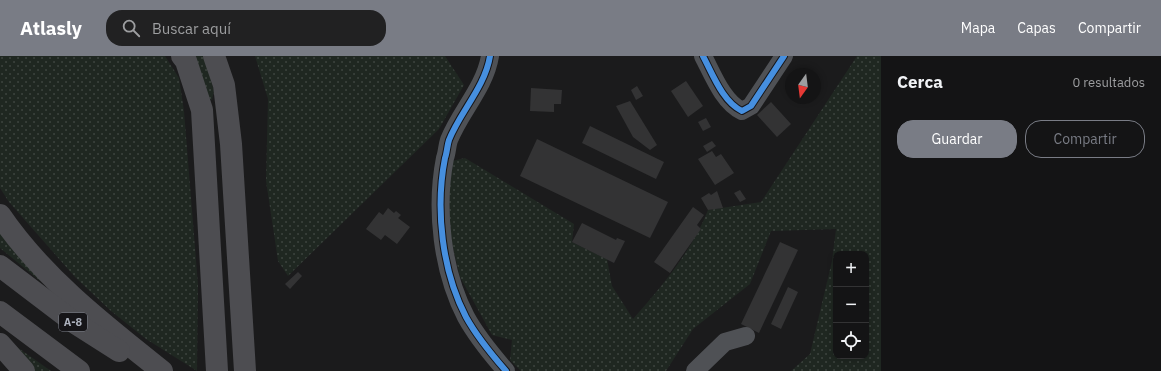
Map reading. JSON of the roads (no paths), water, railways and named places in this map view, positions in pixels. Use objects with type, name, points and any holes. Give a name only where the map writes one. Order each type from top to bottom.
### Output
[{"type":"highway","points":[[182,56],[186,62],[202,110],[217,370]]},
{"type":"highway","points":[[214,56],[224,85],[231,144],[245,371]]},
{"type":"highway","points":[[0,215],[43,267],[70,295],[162,371]]},
{"type":"highway","name":"A-8","points":[[0,266],[75,323],[151,371]]},
{"type":"highway","points":[[0,312],[79,371]]},
{"type":"highway","points":[[0,344],[24,371]]},
{"type":"street","points":[[490,56],[479,86],[449,141],[440,183],[442,238],[455,291],[466,318],[506,371]]},
{"type":"street","points":[[703,56],[716,81],[733,107],[742,112],[751,106],[784,56]]},
{"type":"street","points":[[695,371],[725,342],[746,336]]}]
